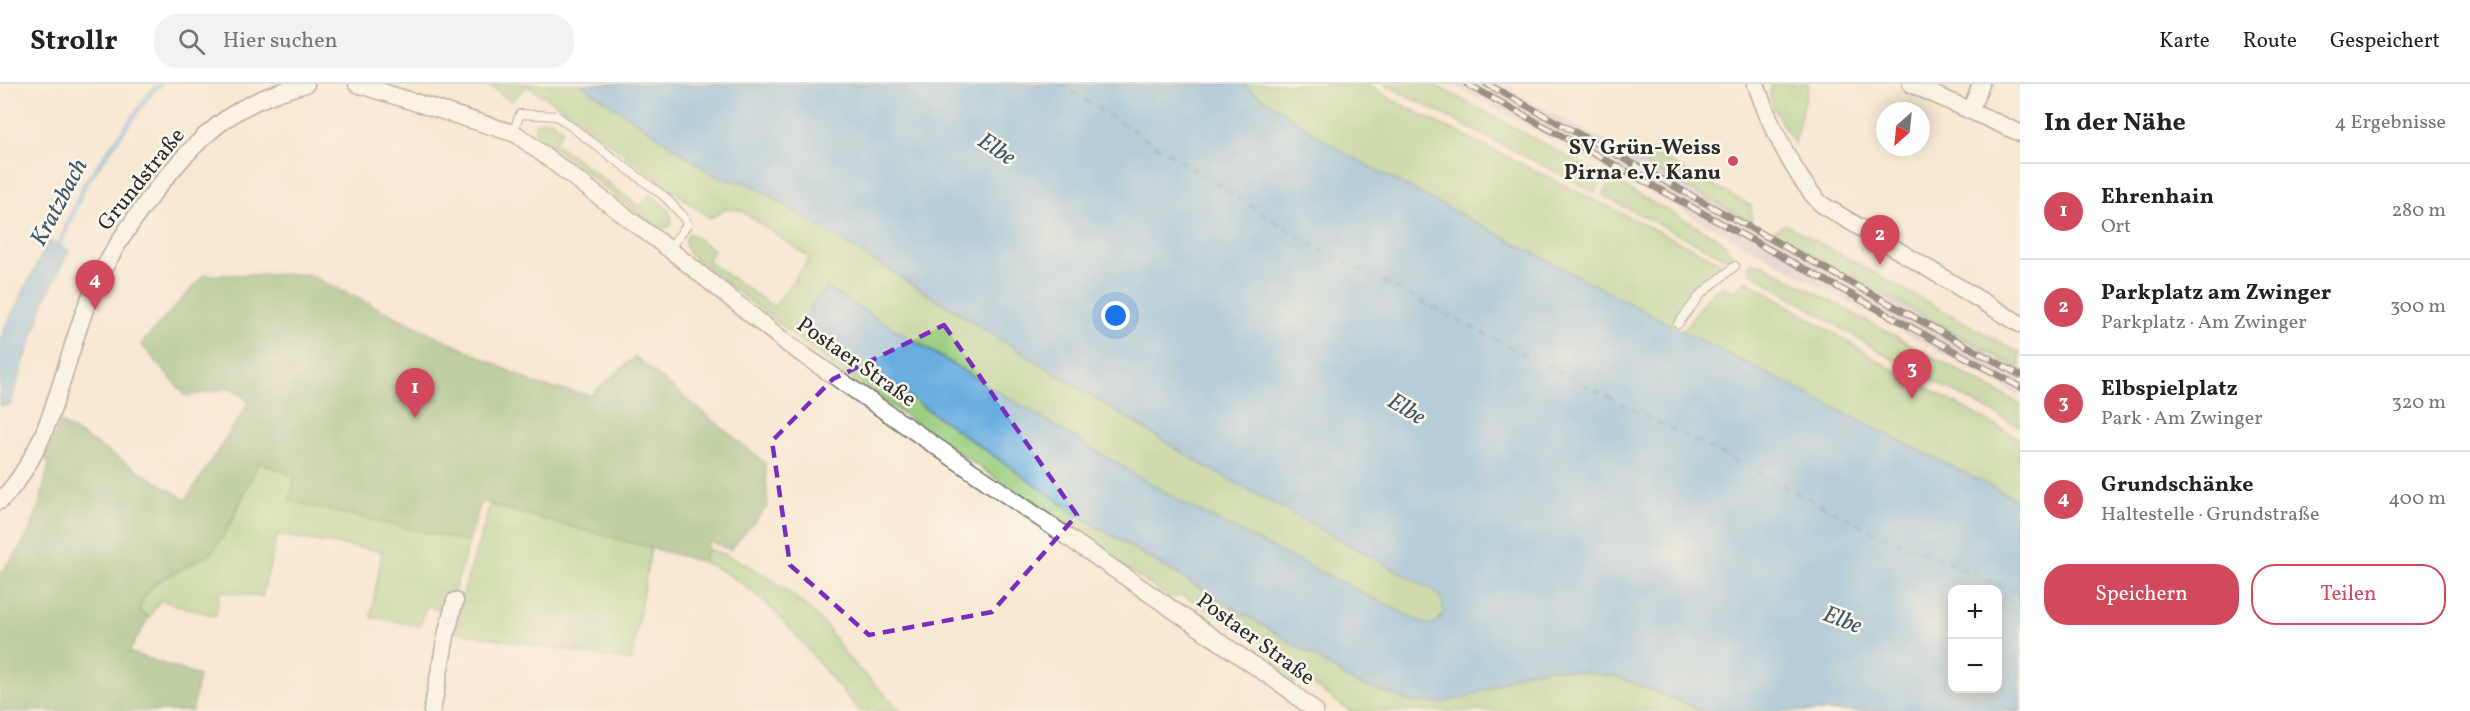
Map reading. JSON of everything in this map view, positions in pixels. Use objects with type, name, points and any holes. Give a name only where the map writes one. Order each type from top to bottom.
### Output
[{"type":"street","name":"Grundstraße","points":[[0,501],[20,478],[37,447],[86,307],[114,250],[147,202],[187,156],[227,119],[255,101],[306,84]]},
{"type":"street","name":"Postaer Straße","points":[[357,84],[516,134],[669,249],[789,345],[1162,601],[1288,689],[1315,711]]},
{"type":"street","points":[[1756,84],[1762,103],[1800,178],[1821,204],[2020,324]]},
{"type":"street","points":[[1911,84],[2019,129]]},
{"type":"street","points":[[1971,109],[1981,84]]},
{"type":"street","points":[[432,711],[455,601]]},
{"type":"lane","points":[[516,134],[515,127],[520,114],[557,116],[664,197],[682,216],[687,225],[669,249]]},
{"type":"lane","points":[[1678,324],[1701,294],[1735,266]]},
{"type":"highlighted area","points":[[944,325],[994,400],[1077,515],[992,612],[869,635],[790,565],[772,441],[833,379]]},
{"type":"shaded area","points":[[1452,84],[1498,84],[1772,232],[2020,369],[2020,396]]},
{"type":"green space","points":[[487,84],[581,84],[719,178],[749,183],[1203,465],[1431,589],[1442,599],[1444,613],[1437,623],[1425,624],[1184,504],[827,288],[812,304],[805,324],[1083,518],[1314,656],[1353,682],[1414,702],[1473,695],[1521,673],[1550,668],[1618,677],[1703,711],[1350,711],[1311,683],[1302,680],[1291,685],[1268,669],[1279,653],[1235,624],[1183,596],[1169,598],[836,368],[688,253],[685,241],[689,233],[714,250],[707,261],[774,307],[810,258],[740,210],[727,209],[710,218],[557,104],[527,86],[511,101]]},
{"type":"green space","points":[[1242,84],[1367,84],[1396,102],[1716,260],[1727,268],[1696,289],[1670,325],[1344,153]]},
{"type":"green space","points":[[1384,84],[1433,84],[1604,176],[1595,192]]},
{"type":"green space","points":[[1772,84],[1809,84],[1794,143],[1773,107],[1770,91]]},
{"type":"green space","points":[[543,120],[552,121],[563,130],[554,142],[640,207],[650,195],[662,204],[671,215],[671,225],[665,228],[654,226],[538,136],[535,132],[535,124]]},
{"type":"green space","points":[[1643,148],[1751,206],[1751,221],[1637,161]]},
{"type":"green space","points":[[1611,180],[1720,239],[1735,258],[1732,261],[1603,196]]},
{"type":"green space","points":[[1785,224],[2020,353],[2020,369],[1772,232]]},
{"type":"green space","points":[[1751,263],[1764,265],[2020,404],[2020,427],[1889,357],[1750,272]]},
{"type":"green space","points":[[307,274],[541,386],[591,395],[635,357],[765,463],[768,506],[730,550],[710,541],[703,562],[481,502],[469,542],[290,501],[295,476],[259,462],[223,537],[210,554],[155,583],[143,598],[139,611],[149,617],[129,652],[199,676],[192,711],[0,711],[0,573],[20,548],[33,522],[49,463],[44,458],[60,422],[186,500],[249,402],[231,388],[186,396],[141,344],[204,275]]},
{"type":"green space","points":[[1747,280],[1887,366],[2020,439],[2020,501],[1682,331],[1706,299],[1721,286],[1734,292]]},
{"type":"green space","points":[[258,462],[295,476],[290,501],[469,542],[452,598],[447,598],[443,610],[426,606],[420,626],[371,617],[382,551],[277,535],[262,597],[220,591],[216,616],[160,600],[149,617],[139,612],[143,598],[155,583],[210,554],[234,518]]},
{"type":"green space","points":[[490,505],[651,547],[631,661],[455,632],[461,601]]},
{"type":"green space","points":[[708,549],[755,569],[784,588],[826,626],[849,659],[901,711],[860,711],[770,607],[728,574],[703,562]]},
{"type":"water","name":"Elbe","points":[[581,84],[1242,84],[1344,153],[1682,331],[2020,501],[2020,711],[1703,711],[1618,677],[1550,668],[1521,673],[1473,695],[1441,703],[1414,702],[1353,682],[1314,656],[1083,518],[805,324],[812,304],[827,288],[1184,504],[1425,624],[1437,623],[1444,613],[1442,599],[1431,589],[1203,465],[749,183],[719,178]]},
{"type":"water","points":[[49,241],[69,251],[45,299],[10,404],[0,407],[0,338]]},
{"type":"waterway","name":"Kratzbach","points":[[57,250],[85,184],[152,91],[161,84]]},
{"type":"ferry route","points":[[1060,84],[1322,251],[1870,530],[2020,593]]},
{"type":"railway","points":[[1467,84],[2020,387]]},
{"type":"railway","points":[[1487,84],[2020,375]]},
{"type":"place","name":"SV Grün-Weiss Pirna e.V. Kanu","points":[[1733,161]]},
{"type":"place","name":"Parkplatz am Zwinger","points":[[1880,265]]},
{"type":"place","name":"Grundschänke","points":[[95,310]]},
{"type":"place","name":"Elbspielplatz","points":[[1912,399]]},
{"type":"place","name":"Ehrenhain","points":[[415,418]]}]
